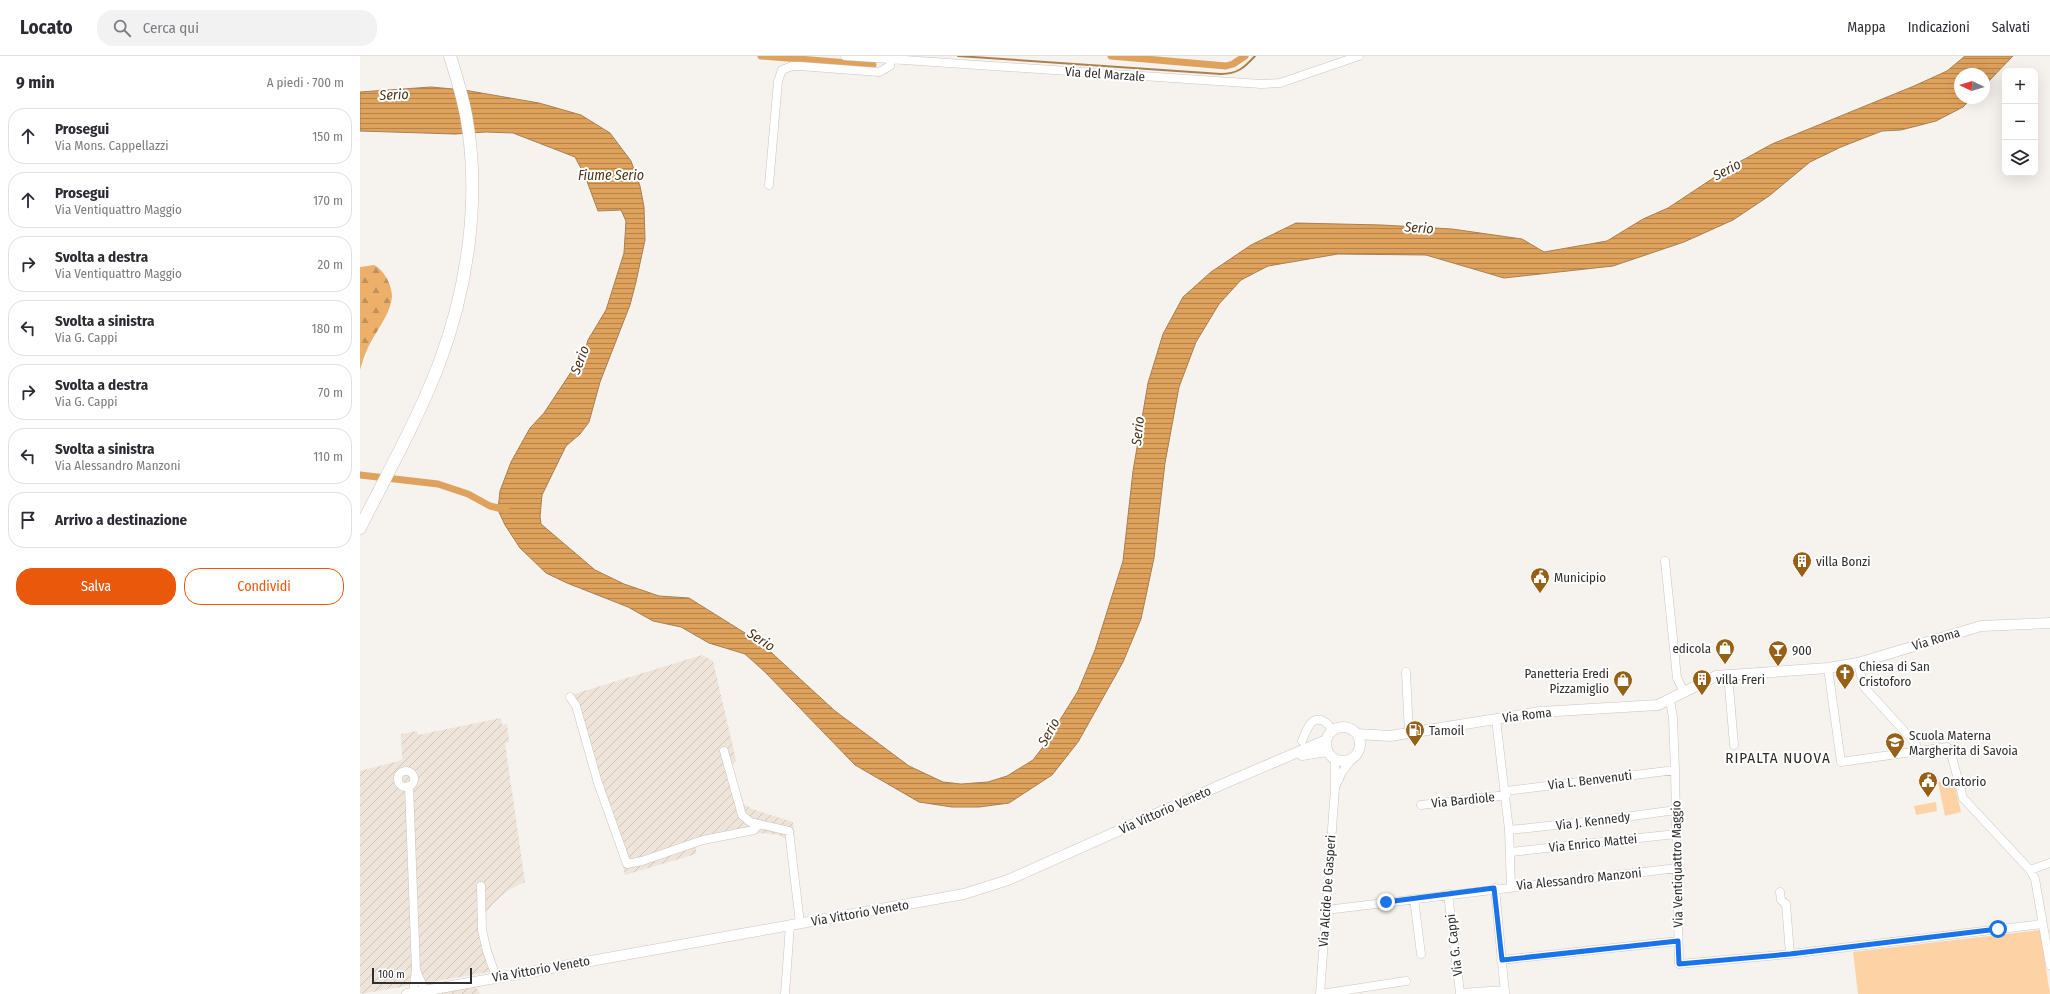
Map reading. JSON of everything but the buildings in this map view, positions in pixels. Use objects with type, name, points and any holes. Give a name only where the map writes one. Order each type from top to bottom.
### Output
[{"type":"highway","points":[[360,528],[426,394],[439,364],[450,331],[465,267],[471,202],[469,148],[466,114],[450,56]]},
{"type":"main road","name":"Via Roma","points":[[1384,737],[1540,712],[1642,707],[1670,700],[1716,676],[1828,668],[1858,663],[1981,626],[2050,623]]},
{"type":"main road","points":[[1290,757],[1326,740],[1332,731],[1342,727],[1348,727],[1357,734],[1384,737]]},
{"type":"main road","points":[[1326,740],[1327,751],[1335,759],[1340,761],[1352,759],[1356,755],[1360,745],[1357,734]]},
{"type":"main road","points":[[1360,745],[1384,737]]},
{"type":"main road","points":[[1290,757],[1327,751]]},
{"type":"main road","name":"Via Vittorio Veneto","points":[[410,994],[496,977],[964,894],[1008,880],[1261,767],[1290,757]]},
{"type":"street","name":"Via del Marzale","points":[[845,56],[1261,84],[1280,83],[1360,56]]},
{"type":"street","points":[[769,185],[778,81],[782,70],[792,66],[799,66],[879,72],[890,66],[892,59]]},
{"type":"street","points":[[1665,561],[1677,678],[1684,692]]},
{"type":"street","points":[[1858,663],[1864,687],[1916,744],[1918,752]]},
{"type":"street","points":[[1828,668],[1841,762],[1947,747],[1950,750],[1963,798],[2030,870],[2035,879],[2050,965]]},
{"type":"street","points":[[1406,672],[1409,734]]},
{"type":"street","points":[[1728,674],[1734,745]]},
{"type":"street","points":[[570,697],[576,706],[598,783],[627,864],[642,861],[703,840],[754,830],[759,824]]},
{"type":"street","name":"Via Ventiquattro Maggio","points":[[1670,700],[1673,718],[1675,770],[1679,964],[1790,954],[2042,924]]},
{"type":"street","name":"Via Bardiole","points":[[1496,719],[1506,793],[1511,852],[1511,886]]},
{"type":"street","points":[[1302,741],[1311,723],[1316,721],[1323,720],[1329,724],[1332,731]]},
{"type":"street","points":[[724,751],[739,810],[746,820],[790,831],[795,924],[786,994]]},
{"type":"street","name":"Via Alcide De Gasperi","points":[[1335,759],[1335,788],[1320,994],[1406,982]]},
{"type":"street","name":"Via Alcide De Gasperi","points":[[1335,788],[1342,772],[1352,759]]},
{"type":"street","name":"Via L. Benvenuti","points":[[1506,793],[1675,770]]},
{"type":"street","points":[[409,786],[416,970],[410,994]]},
{"type":"street","name":"Via Bardiole","points":[[1421,805],[1506,793]]},
{"type":"street","name":"Via J. Kennedy","points":[[1509,830],[1603,820],[1676,810]]},
{"type":"street","name":"Via Enrico Mattei","points":[[1511,852],[1676,834]]},
{"type":"street","points":[[2030,870],[2050,863]]},
{"type":"street","name":"Via Alessandro Manzoni","points":[[1326,910],[1494,888],[1677,868]]},
{"type":"street","points":[[481,886],[482,930],[486,951],[496,977]]},
{"type":"street","name":"Via G. Cappi","points":[[1448,894],[1460,992],[1505,992],[1494,888]]},
{"type":"street","points":[[1780,892],[1781,900],[1786,904],[1790,954]]},
{"type":"street","points":[[1414,899],[1422,954]]},
{"type":"street","points":[[1502,960],[1678,941]]},
{"type":"street","points":[[416,970],[425,991]]},
{"type":"shaded area","points":[[702,655],[713,661],[736,760],[731,765],[742,803],[752,809],[793,822],[795,837],[787,840],[779,835],[760,833],[696,845],[696,854],[625,875],[619,847],[571,695]]},
{"type":"shaded area","points":[[501,718],[502,725],[507,724],[509,742],[505,743],[525,882],[508,890],[492,905],[478,925],[489,972],[360,994],[360,771],[402,760],[401,734],[417,731],[418,735]]},
{"type":"shaded area","points":[[1953,779],[1961,812],[1945,816],[1938,782]]},
{"type":"shaded area","points":[[1936,802],[1937,811],[1916,815],[1914,806]]},
{"type":"shaded area","points":[[2040,930],[2050,994],[1858,994],[1853,952]]},
{"type":"shaded area","points":[[475,985],[480,994],[427,994]]},
{"type":"green space","points":[[374,265],[381,270],[387,278],[391,287],[392,296],[389,310],[370,344],[360,370],[360,267]]},
{"type":"water","name":"Fiume Serio","points":[[1965,56],[2013,56],[1990,80],[1990,68],[1954,68],[1954,104],[1966,104],[1963,107],[1936,121],[1901,130],[1882,131],[1841,147],[1810,162],[1769,196],[1733,220],[1684,242],[1613,266],[1504,278],[1426,255],[1338,254],[1268,266],[1241,280],[1219,304],[1196,342],[1179,387],[1165,463],[1154,558],[1141,619],[1123,662],[1078,742],[1052,775],[1009,803],[979,807],[952,807],[919,802],[855,765],[765,672],[745,654],[709,643],[681,627],[653,621],[628,607],[567,583],[546,573],[520,548],[505,525],[498,510],[500,491],[511,462],[530,428],[544,413],[585,351],[588,340],[606,310],[624,253],[626,221],[621,210],[598,211],[585,176],[575,157],[513,133],[486,132],[455,134],[360,131],[360,92],[431,87],[464,90],[539,103],[581,115],[610,133],[631,161],[640,186],[644,207],[645,240],[630,305],[600,382],[589,422],[580,434],[566,446],[542,495],[540,517],[541,524],[595,570],[624,584],[659,596],[689,598],[761,643],[835,711],[909,766],[943,782],[961,784],[988,782],[1007,776],[1033,760],[1043,747],[1078,691],[1095,650],[1123,561],[1133,471],[1148,383],[1163,334],[1183,297],[1211,272],[1251,245],[1296,223],[1382,225],[1452,229],[1522,239],[1544,252],[1607,241],[1643,219],[1668,208],[1730,167],[1772,144],[1947,71]]},
{"type":"waterway","points":[[761,56],[873,65]]},
{"type":"waterway","points":[[958,56],[1221,74],[1232,73],[1240,70],[1255,56]]},
{"type":"waterway","points":[[1111,56],[1226,66],[1233,64],[1245,56]]},
{"type":"waterway","points":[[360,475],[438,484],[468,494],[490,506],[506,510]]},
{"type":"place","name":"villa Bonzi","points":[[1802,578]]},
{"type":"place","name":"Municipio","points":[[1540,594]]},
{"type":"place","name":"edicola","points":[[1725,665]]},
{"type":"place","name":"900","points":[[1778,667]]},
{"type":"place","name":"Chiesa di San Cristoforo","points":[[1845,690]]},
{"type":"place","name":"villa Freri","points":[[1702,696]]},
{"type":"place","name":"Panetteria Eredi Pizzamiglio","points":[[1623,697]]},
{"type":"place","name":"Tamoil","points":[[1415,747]]},
{"type":"place","name":"Scuola Materna Margherita di Savoia","points":[[1895,759]]},
{"type":"place","name":"Oratorio","points":[[1928,798]]},
{"type":"district","name":"RIPALTA NUOVA","points":[[1778,758]]},
{"type":"route","points":[[1386,902],[1494,888],[1502,960],[1678,941],[1679,964],[1790,954],[1998,929]]},
{"type":"water label","name":"Serio","points":[[394,95]]},
{"type":"water label","name":"Serio","points":[[1727,170]]},
{"type":"water label","name":"Serio","points":[[1419,228]]},
{"type":"water label","name":"Serio","points":[[580,360]]},
{"type":"water label","name":"Serio","points":[[1138,431]]},
{"type":"water label","name":"Serio","points":[[761,640]]},
{"type":"water label","name":"Serio","points":[[1049,732]]}]
